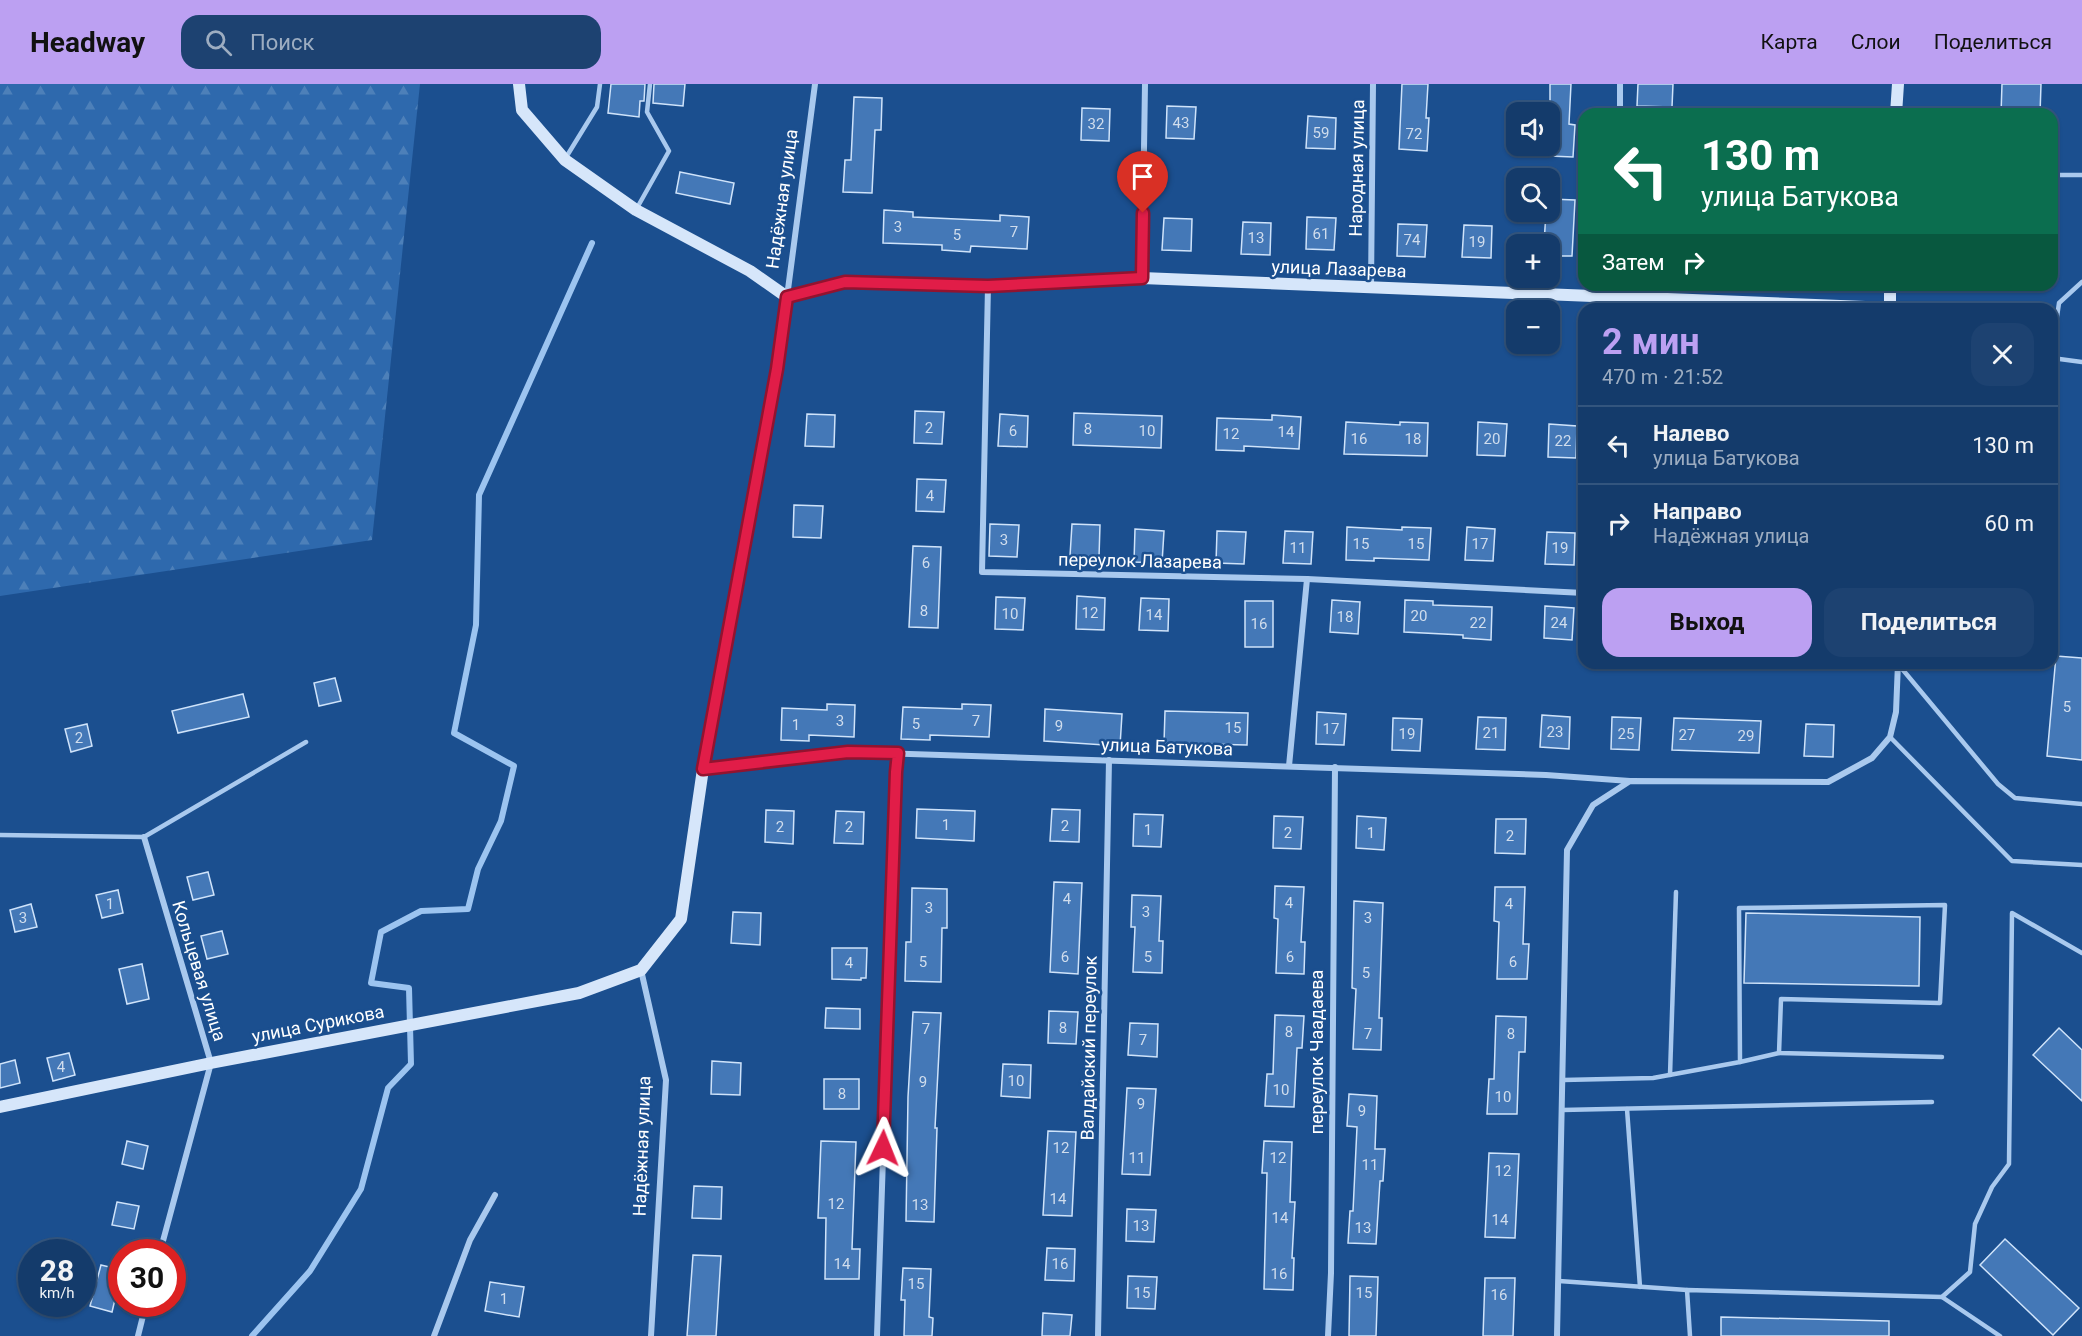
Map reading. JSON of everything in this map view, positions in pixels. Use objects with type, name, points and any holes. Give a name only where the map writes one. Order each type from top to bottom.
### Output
[{"type":"main road","points":[[519,84],[522,111],[565,160],[636,210],[750,271],[787,297]]},
{"type":"main road","points":[[1897,108],[1898,84]]},
{"type":"main road","name":"улица Лазарева","points":[[787,297],[845,282],[988,286],[1142,278],[1767,303]]},
{"type":"main road","name":"Надёжная улица","points":[[641,970],[681,920],[703,769],[777,369],[787,297]]},
{"type":"main road","name":"улица Сурикова","points":[[0,1107],[211,1063],[579,993],[641,970]]},
{"type":"street","name":"Надёжная улица","points":[[787,297],[815,84]]},
{"type":"street","points":[[1142,278],[1145,84]]},
{"type":"street","name":"Народная улица","points":[[1371,288],[1373,84]]},
{"type":"street","points":[[1620,84],[1620,108]]},
{"type":"street","name":"переулок Лазарева","points":[[988,286],[982,572],[1307,579],[1578,593]]},
{"type":"street","points":[[1289,766],[1307,579]]},
{"type":"street","points":[[1890,737],[1896,712],[1898,669]]},
{"type":"street","name":"улица Батукова","points":[[703,769],[848,752],[1335,767],[1546,775],[1630,781],[1828,782],[1872,758],[1890,737]]},
{"type":"street","points":[[877,1336],[898,753]]},
{"type":"street","name":"Валдайский переулок","points":[[1098,1336],[1109,760]]},
{"type":"street","name":"переулок Чаадаева","points":[[1328,1336],[1331,1261],[1335,767]]},
{"type":"street","points":[[1557,1336],[1567,850],[1593,805],[1630,781]]},
{"type":"street","name":"Кольцевая улица","points":[[144,837],[211,1063],[164,1239]]},
{"type":"street","name":"Надёжная улица","points":[[641,970],[666,1080],[651,1336]]},
{"type":"street","points":[[434,1336],[470,1240],[495,1195]]},
{"type":"street","points":[[138,1336],[143,1317]]},
{"type":"lane","points":[[565,160],[597,107],[600,84]]},
{"type":"lane","points":[[636,210],[669,151],[647,112],[650,84]]},
{"type":"lane","points":[[2058,175],[2082,175]]},
{"type":"lane","points":[[2058,310],[2059,303],[2082,282]]},
{"type":"lane","points":[[2058,359],[2082,362]]},
{"type":"lane","points":[[1902,669],[1998,784],[2015,798],[2082,804]]},
{"type":"lane","points":[[1890,737],[2012,861],[2082,865]]},
{"type":"lane","points":[[0,835],[144,837],[306,742]]},
{"type":"lane","points":[[1670,1075],[1676,892]]},
{"type":"lane","points":[[1740,1062],[1739,908],[1945,905],[1940,1003],[1781,999],[1779,1053]]},
{"type":"lane","points":[[1942,1297],[1970,1272],[1975,1224],[1992,1187],[2009,1164],[2012,913],[2082,953]]},
{"type":"lane","points":[[1563,1080],[1653,1078],[1779,1053],[1942,1056]]},
{"type":"lane","points":[[1562,1110],[1932,1102]]},
{"type":"lane","points":[[1627,1109],[1640,1287]]},
{"type":"lane","points":[[1558,1281],[1687,1290],[1942,1297],[2000,1336]]},
{"type":"lane","points":[[1687,1290],[1690,1336]]},
{"type":"green space","points":[[0,84],[420,84],[372,540],[0,596]]},
{"type":"building","points":[[611,84],[645,84],[644,101],[640,101],[639,117],[608,113]]},
{"type":"building","points":[[654,84],[685,84],[683,106],[653,103]]},
{"type":"building","points":[[1402,84],[1428,84],[1427,151],[1399,149]]},
{"type":"building","points":[[1550,84],[1571,84],[1569,124],[1575,125],[1573,157],[1550,156],[1560,156],[1560,102],[1550,102]]},
{"type":"building","points":[[1638,84],[1673,84],[1672,107],[1637,106]]},
{"type":"building","points":[[2002,84],[2041,84],[2040,108],[2001,108]]},
{"type":"building","points":[[854,97],[882,98],[881,130],[875,130],[872,193],[843,192],[845,160],[851,160]]},
{"type":"building","points":[[1167,106],[1196,107],[1194,139],[1166,138]]},
{"type":"building","points":[[1082,108],[1110,109],[1109,141],[1081,140]]},
{"type":"building","points":[[1308,116],[1336,118],[1335,149],[1306,148]]},
{"type":"building","points":[[680,172],[734,183],[730,204],[676,193]]},
{"type":"building","points":[[1560,199],[1575,200],[1572,256],[1560,256],[1560,234],[1545,234],[1545,222],[1560,222]]},
{"type":"building","points":[[884,210],[913,212],[913,217],[1000,221],[1000,215],[1029,217],[1027,249],[971,246],[970,252],[942,250],[942,245],[883,243]]},
{"type":"building","points":[[1307,217],[1336,218],[1334,250],[1306,249]]},
{"type":"building","points":[[1164,218],[1192,219],[1191,251],[1162,250]]},
{"type":"building","points":[[1243,222],[1271,223],[1270,255],[1241,254]]},
{"type":"building","points":[[1398,224],[1427,225],[1425,257],[1397,256]]},
{"type":"building","points":[[1464,225],[1492,226],[1491,258],[1462,257]]},
{"type":"building","points":[[915,411],[944,412],[942,444],[914,443]]},
{"type":"building","points":[[1074,413],[1162,416],[1161,448],[1073,445]]},
{"type":"building","points":[[807,414],[835,415],[834,447],[805,446]]},
{"type":"building","points":[[1000,414],[1028,416],[1027,447],[998,446]]},
{"type":"building","points":[[1272,415],[1301,417],[1299,449],[1244,446],[1244,451],[1216,450],[1217,418],[1272,420]]},
{"type":"building","points":[[1346,422],[1400,425],[1400,422],[1428,423],[1427,456],[1344,454]]},
{"type":"building","points":[[1478,422],[1507,424],[1505,456],[1477,455]]},
{"type":"building","points":[[1549,424],[1577,426],[1576,458],[1548,457]]},
{"type":"building","points":[[917,479],[946,480],[944,512],[916,511]]},
{"type":"building","points":[[794,505],[823,506],[821,538],[793,537]]},
{"type":"building","points":[[990,524],[1019,525],[1017,557],[989,556]]},
{"type":"building","points":[[1072,524],[1100,525],[1099,557],[1070,556]]},
{"type":"building","points":[[1347,527],[1402,530],[1402,527],[1431,528],[1429,560],[1374,558],[1374,561],[1346,560]]},
{"type":"building","points":[[1467,527],[1495,529],[1493,561],[1465,560]]},
{"type":"building","points":[[1135,529],[1164,531],[1162,563],[1134,562]]},
{"type":"building","points":[[1217,531],[1246,532],[1244,564],[1216,563]]},
{"type":"building","points":[[1285,531],[1313,532],[1311,564],[1283,563]]},
{"type":"building","points":[[1547,532],[1575,533],[1574,565],[1545,564]]},
{"type":"building","points":[[913,546],[941,547],[938,628],[909,627]]},
{"type":"building","points":[[1077,596],[1105,598],[1104,630],[1076,629]]},
{"type":"building","points":[[996,597],[1025,598],[1023,630],[995,629]]},
{"type":"building","points":[[1141,598],[1169,599],[1168,631],[1139,630]]},
{"type":"building","points":[[1332,600],[1360,602],[1358,634],[1330,632]]},
{"type":"building","points":[[1405,600],[1433,601],[1433,605],[1492,607],[1491,640],[1463,638],[1463,635],[1404,632]]},
{"type":"building","points":[[1245,601],[1273,601],[1273,647],[1245,647]]},
{"type":"building","points":[[1545,606],[1574,608],[1572,640],[1544,638]]},
{"type":"building","points":[[2058,656],[2082,658],[2082,760],[2047,756]]},
{"type":"building","points":[[335,678],[341,701],[319,706],[314,683]]},
{"type":"building","points":[[243,694],[249,717],[178,733],[172,711]]},
{"type":"building","points":[[827,704],[855,705],[854,737],[809,735],[809,741],[781,740],[782,708],[827,710]]},
{"type":"building","points":[[962,704],[991,705],[989,737],[930,735],[930,740],[901,739],[903,707],[962,709]]},
{"type":"building","points":[[1045,709],[1122,714],[1120,746],[1044,741]]},
{"type":"building","points":[[1165,711],[1248,713],[1247,745],[1164,743]]},
{"type":"building","points":[[1317,712],[1346,714],[1344,745],[1316,744]]},
{"type":"building","points":[[1542,715],[1570,717],[1569,749],[1540,747]]},
{"type":"building","points":[[1478,717],[1506,718],[1505,750],[1476,749]]},
{"type":"building","points":[[1612,717],[1641,718],[1639,750],[1611,749]]},
{"type":"building","points":[[1393,718],[1422,719],[1420,751],[1392,750]]},
{"type":"building","points":[[1674,718],[1761,721],[1759,753],[1672,750]]},
{"type":"building","points":[[87,724],[92,746],[71,752],[65,729]]},
{"type":"building","points":[[1806,724],[1834,725],[1833,757],[1804,756]]},
{"type":"building","points":[[917,809],[975,811],[974,841],[916,838]]},
{"type":"building","points":[[1052,809],[1080,810],[1079,842],[1050,841]]},
{"type":"building","points":[[766,810],[794,811],[793,844],[765,842]]},
{"type":"building","points":[[836,811],[864,812],[863,844],[834,843]]},
{"type":"building","points":[[1134,814],[1163,815],[1161,847],[1133,846]]},
{"type":"building","points":[[1274,816],[1303,817],[1301,849],[1273,848]]},
{"type":"building","points":[[1357,816],[1386,818],[1384,850],[1356,848]]},
{"type":"building","points":[[1496,819],[1526,819],[1525,854],[1495,853]]},
{"type":"building","points":[[208,872],[214,895],[193,900],[187,877]]},
{"type":"building","points":[[1054,882],[1082,883],[1078,974],[1050,972]]},
{"type":"building","points":[[1275,886],[1304,887],[1301,942],[1305,942],[1304,974],[1276,973],[1278,919],[1274,918]]},
{"type":"building","points":[[1495,887],[1525,887],[1523,944],[1529,944],[1527,979],[1497,979],[1499,922],[1494,921]]},
{"type":"building","points":[[912,888],[947,889],[947,928],[942,928],[941,982],[905,981],[906,942],[911,942]]},
{"type":"building","points":[[118,890],[123,913],[102,918],[96,895]]},
{"type":"building","points":[[1132,895],[1161,896],[1159,941],[1163,941],[1162,973],[1133,972],[1135,927],[1131,927]]},
{"type":"building","points":[[1354,901],[1383,903],[1379,1018],[1382,1018],[1381,1050],[1353,1049],[1356,989],[1352,988]]},
{"type":"building","points":[[31,904],[37,927],[15,932],[10,910]]},
{"type":"building","points":[[733,912],[761,913],[760,945],[731,943]]},
{"type":"building","points":[[1746,913],[1920,917],[1919,986],[1744,983]]},
{"type":"building","points":[[222,931],[228,954],[207,959],[201,936]]},
{"type":"building","points":[[832,948],[867,948],[866,978],[861,978],[861,980],[832,979]]},
{"type":"building","points":[[142,964],[149,999],[127,1004],[119,969]]},
{"type":"building","points":[[826,1008],[860,1009],[860,1029],[825,1028]]},
{"type":"building","points":[[1049,1011],[1078,1012],[1076,1044],[1048,1043]]},
{"type":"building","points":[[913,1012],[941,1013],[935,1128],[937,1128],[934,1222],[906,1221],[908,1097]]},
{"type":"building","points":[[1275,1015],[1304,1016],[1302,1048],[1297,1048],[1294,1107],[1265,1106],[1267,1074],[1273,1074]]},
{"type":"building","points":[[1496,1016],[1526,1017],[1525,1052],[1519,1052],[1517,1114],[1487,1114],[1489,1079],[1494,1079]]},
{"type":"building","points":[[1130,1023],[1158,1024],[1157,1057],[1128,1055]]},
{"type":"building","points":[[2059,1028],[2082,1050],[2082,1101],[2033,1055]]},
{"type":"building","points":[[69,1053],[75,1075],[53,1081],[47,1058]]},
{"type":"building","points":[[15,1060],[20,1083],[0,1088],[0,1064]]},
{"type":"building","points":[[712,1061],[741,1063],[740,1095],[711,1094]]},
{"type":"building","points":[[1003,1064],[1031,1065],[1030,1098],[1001,1096]]},
{"type":"building","points":[[824,1079],[859,1079],[859,1109],[824,1109]]},
{"type":"building","points":[[1127,1088],[1156,1089],[1150,1175],[1122,1174]]},
{"type":"building","points":[[1349,1094],[1377,1096],[1375,1149],[1385,1149],[1383,1181],[1380,1181],[1376,1244],[1348,1243],[1350,1211],[1353,1211],[1357,1127],[1347,1126]]},
{"type":"building","points":[[1048,1131],[1076,1132],[1072,1216],[1043,1215]]},
{"type":"building","points":[[127,1141],[148,1146],[143,1169],[122,1164]]},
{"type":"building","points":[[821,1141],[856,1142],[852,1249],[860,1249],[859,1279],[825,1279],[826,1218],[818,1218]]},
{"type":"building","points":[[1264,1141],[1292,1142],[1290,1202],[1295,1202],[1293,1290],[1264,1289],[1267,1173],[1262,1173]]},
{"type":"building","points":[[1489,1153],[1519,1154],[1515,1238],[1485,1237]]},
{"type":"building","points":[[694,1186],[722,1187],[721,1219],[692,1218]]},
{"type":"building","points":[[117,1202],[139,1206],[134,1229],[112,1225]]},
{"type":"building","points":[[1127,1209],[1156,1210],[1154,1242],[1126,1241]]},
{"type":"building","points":[[2005,1239],[2079,1308],[2053,1335],[1980,1265]]},
{"type":"building","points":[[1047,1248],[1075,1249],[1074,1281],[1045,1280]]},
{"type":"building","points":[[693,1255],[721,1256],[716,1336],[687,1336]]},
{"type":"building","points":[[101,1265],[108,1267],[108,1311],[96,1308],[96,1284]]},
{"type":"building","points":[[903,1268],[931,1269],[929,1317],[933,1318],[932,1336],[904,1336],[905,1300],[901,1300]]},
{"type":"building","points":[[1128,1276],[1157,1277],[1155,1309],[1127,1308]]},
{"type":"building","points":[[1350,1276],[1378,1277],[1376,1336],[1349,1336]]},
{"type":"building","points":[[1485,1278],[1515,1278],[1513,1336],[1483,1336]]},
{"type":"building","points":[[490,1282],[524,1287],[519,1317],[485,1311]]},
{"type":"building","points":[[1043,1313],[1072,1315],[1070,1336],[1042,1336]]},
{"type":"building","points":[[1721,1317],[1889,1321],[1889,1336],[1721,1336]]},
{"type":"waterway","points":[[252,1336],[310,1271],[361,1189],[388,1088],[411,1064],[409,988],[371,983],[381,932],[421,911],[468,909],[478,869],[501,821],[514,766],[454,733],[476,625],[479,495],[592,243]]},
{"type":"route","points":[[883,1148],[898,753],[848,752],[703,769],[777,369],[787,297],[845,282],[988,286],[1142,278],[1143,213]]}]
